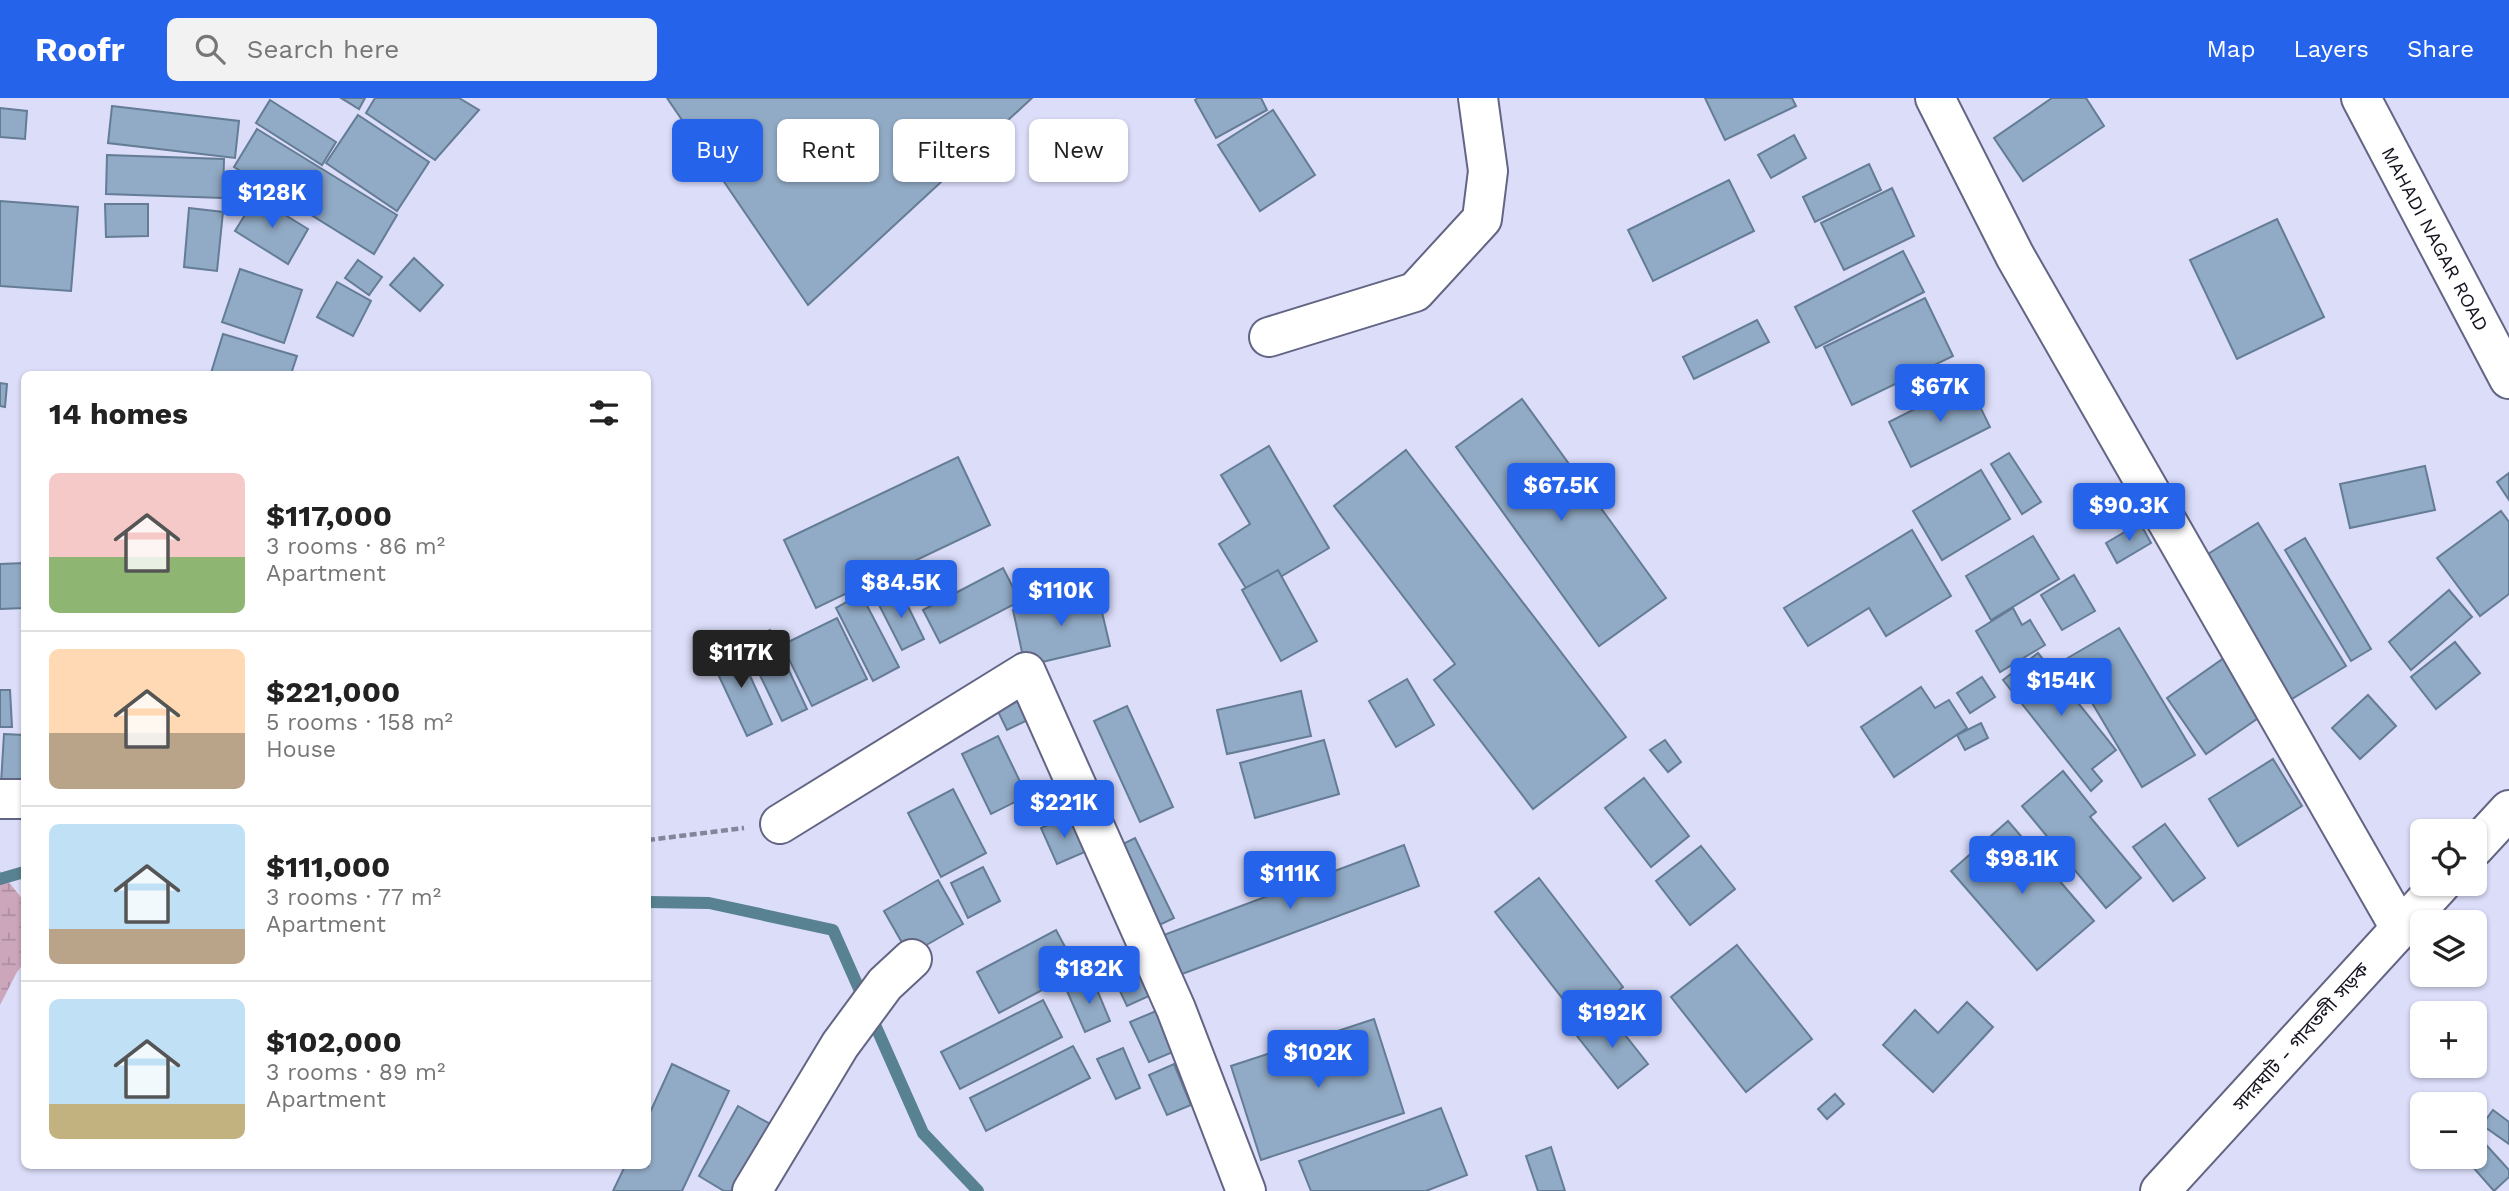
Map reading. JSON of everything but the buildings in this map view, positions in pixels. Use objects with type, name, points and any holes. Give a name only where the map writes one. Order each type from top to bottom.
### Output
[{"type":"main road","points":[[1269,337],[1415,292],[1482,219],[1488,171],[1478,98]]},
{"type":"main road","points":[[1935,98],[2015,256],[2400,928]]},
{"type":"main road","name":"MAHADI NAGAR ROAD","points":[[2361,98],[2509,379]]},
{"type":"main road","points":[[780,824],[1026,672],[1176,1009],[1246,1191]]},
{"type":"main road","points":[[0,799],[21,799]]},
{"type":"main road","points":[[2487,834],[2509,810]]},
{"type":"main road","name":"সদরঘাট - গাবতলী সড়ক","points":[[2160,1191],[2430,896]]},
{"type":"main road","points":[[752,1191],[840,1045],[898,972]]},
{"type":"path","points":[[651,840],[780,824]]},
{"type":"green space","points":[[0,871],[21,897],[21,967],[0,1005]]},
{"type":"waterway","points":[[0,879],[21,873]]},
{"type":"waterway","points":[[651,902],[709,903],[833,930],[923,1133],[978,1191]]}]
